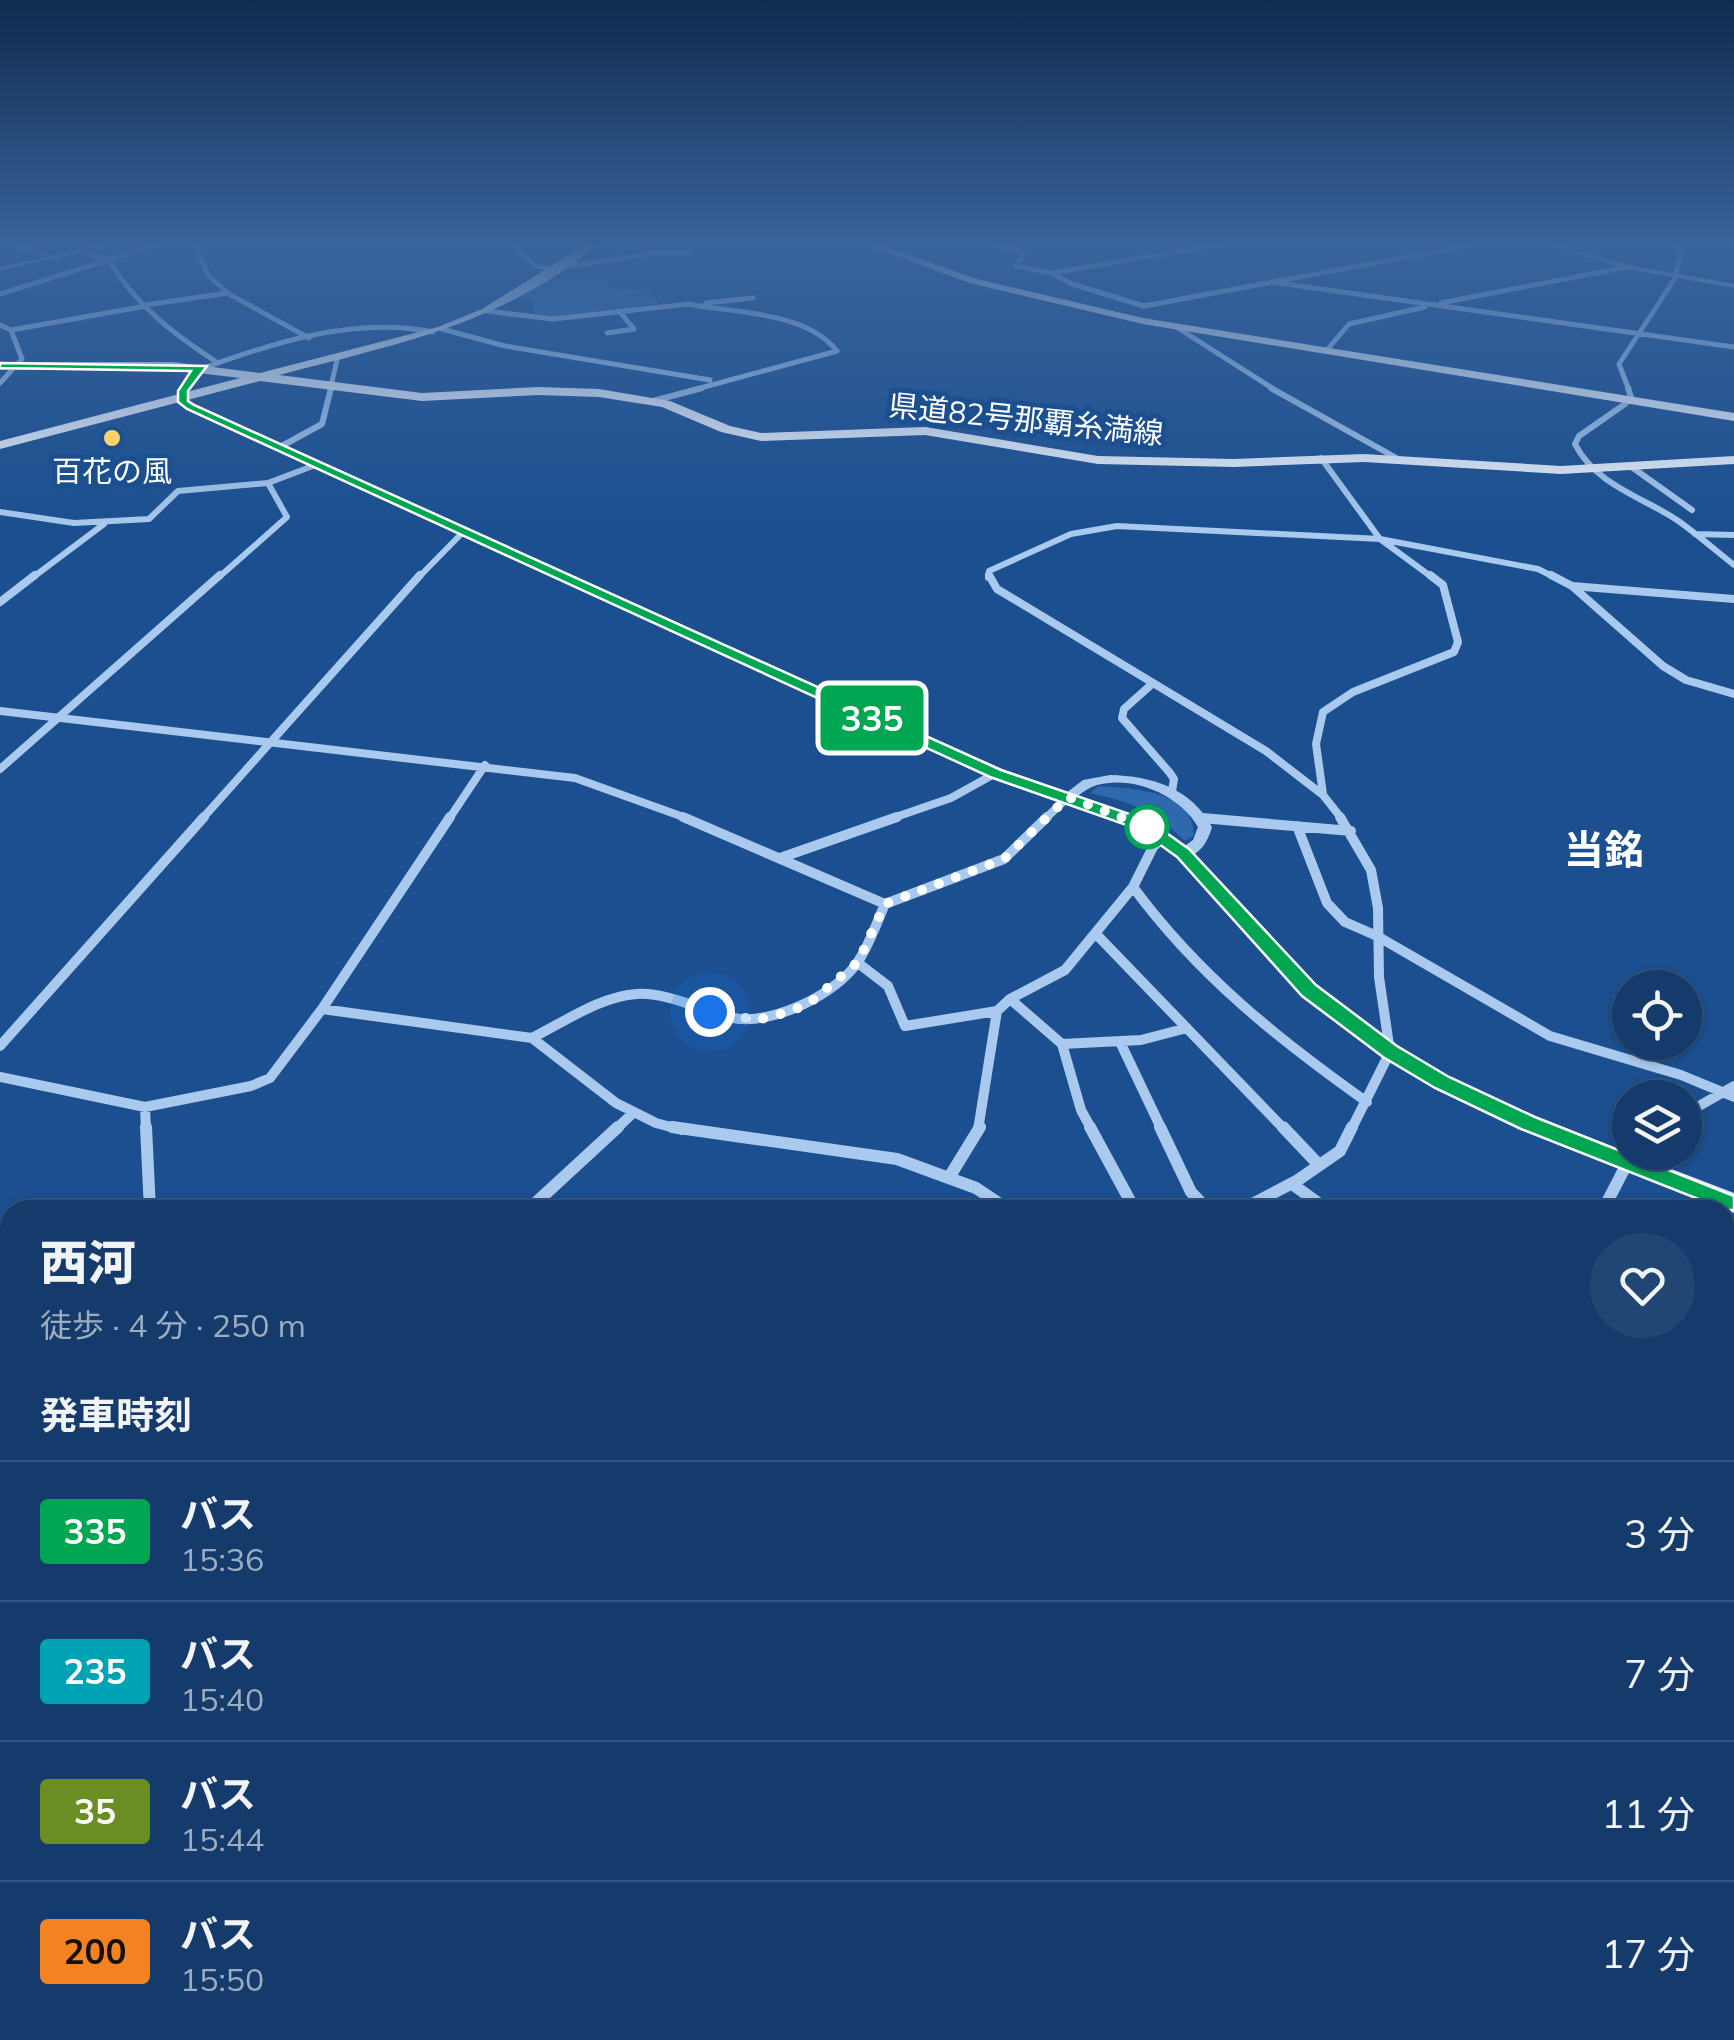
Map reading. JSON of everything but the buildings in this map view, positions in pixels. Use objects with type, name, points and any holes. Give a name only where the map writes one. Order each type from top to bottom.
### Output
[{"type":"main road","points":[[0,445],[412,338]]},
{"type":"main road","points":[[1244,338],[1629,398]]},
{"type":"main road","points":[[1262,338],[1734,415]]},
{"type":"main road","name":"県道82号那覇糸満線","points":[[7,367],[204,368],[260,379],[422,397],[554,391],[653,401],[736,432],[774,439],[908,430],[1098,460],[1234,463],[1321,458],[1595,470],[1733,462]]},
{"type":"main road","points":[[182,399],[190,407],[996,773],[1118,814],[1163,837],[1183,853],[1309,990],[1390,1052],[1483,1103],[1612,1151]]},
{"type":"main road","points":[[1659,1170],[1727,1200]]},
{"type":"street","points":[[0,383],[7,367],[22,359],[14,338]]},
{"type":"street","points":[[182,338],[218,363]]},
{"type":"street","points":[[182,399],[191,375],[204,368],[308,338]]},
{"type":"street","points":[[470,338],[714,382]]},
{"type":"street","points":[[653,401],[832,354],[837,347],[825,338]]},
{"type":"street","points":[[1193,338],[1400,460]]},
{"type":"street","points":[[1327,350],[1337,338]]},
{"type":"street","points":[[1638,338],[1618,369],[1629,398],[1577,438],[1576,450],[1595,470],[1695,534],[1734,565]]},
{"type":"street","points":[[1671,338],[1734,347]]},
{"type":"street","points":[[280,448],[322,424],[337,360]]},
{"type":"street","points":[[1321,458],[1380,539],[1443,585],[1458,647],[1447,655],[1353,692],[1323,712],[1316,744],[1323,795]]},
{"type":"street","points":[[0,512],[30,521],[105,523],[149,519],[178,491],[268,483],[318,464]]},
{"type":"street","points":[[1632,468],[1692,510]]},
{"type":"street","points":[[0,769],[287,518],[268,483]]},
{"type":"street","points":[[0,602],[105,523]]},
{"type":"street","points":[[1261,1200],[1340,1151],[1390,1052],[1377,936],[1376,888],[1350,831],[1323,795],[1266,751],[997,589],[988,580],[989,570],[1071,534],[1103,526],[1380,539],[1538,568],[1572,586],[1663,666],[1686,680],[1734,694]]},
{"type":"street","points":[[0,1046],[268,742],[455,536],[465,530]]},
{"type":"street","points":[[1695,534],[1734,536]]},
{"type":"street","points":[[1572,586],[1734,599]]},
{"type":"street","points":[[1152,684],[1124,710],[1122,718],[1170,772],[1174,779],[1172,792]]},
{"type":"street","points":[[0,711],[575,778],[644,800],[885,904],[1004,859],[1068,797],[1090,782],[1105,780],[1172,792],[1202,818],[1350,831]]},
{"type":"street","points":[[0,1077],[144,1107],[251,1086],[270,1078],[322,1009],[485,765]]},
{"type":"street","points":[[779,858],[951,798],[996,773]]},
{"type":"street","points":[[1183,853],[1205,836],[1202,818]]},
{"type":"street","points":[[1297,826],[1335,914],[1550,1036],[1731,1091]]},
{"type":"street","points":[[858,962],[888,986],[905,1026],[997,1011],[1010,999],[1065,970],[1133,887],[1163,837]]},
{"type":"street","points":[[1133,887],[1177,948],[1214,985],[1261,1027],[1367,1102]]},
{"type":"street","points":[[532,1038],[617,996],[642,992],[737,1019],[757,1020],[792,1011],[813,1000],[858,962],[885,904]]},
{"type":"street","points":[[1097,935],[1319,1165]]},
{"type":"street","points":[[1010,999],[1062,1044],[1082,1110],[1129,1200]]},
{"type":"street","points":[[322,1009],[532,1038],[616,1103],[682,1130],[870,1154],[972,1183],[995,1200]]},
{"type":"street","points":[[950,1176],[981,1126],[997,1011]]},
{"type":"street","points":[[1062,1044],[1122,1044],[1186,1028]]},
{"type":"street","points":[[1122,1044],[1191,1192],[1199,1200]]},
{"type":"street","points":[[1702,1106],[1731,1091]]},
{"type":"street","points":[[144,1107],[149,1200]]},
{"type":"street","points":[[539,1200],[634,1112]]},
{"type":"street","points":[[1608,1200],[1625,1170]]},
{"type":"street","points":[[1292,1184],[1314,1200]]},
{"type":"shaded area","points":[[1098,786],[1143,791],[1172,800],[1191,820],[1194,835],[1185,841],[1142,809],[1090,793]]},
{"type":"bus line","name":"335","points":[[0,366],[204,368],[191,375],[183,391],[183,402],[190,407],[996,773],[1144,825],[1183,853],[1266,948],[1309,990],[1390,1052],[1528,1123],[1726,1200]]},
{"type":"place","name":"百花の風","points":[[112,438]]},
{"type":"district","name":"当銘","points":[[1604,850]]},
{"type":"route","points":[[710,1012],[757,1020],[792,1011],[813,1000],[858,962],[885,904],[1004,859],[1068,797],[1147,827]]}]
